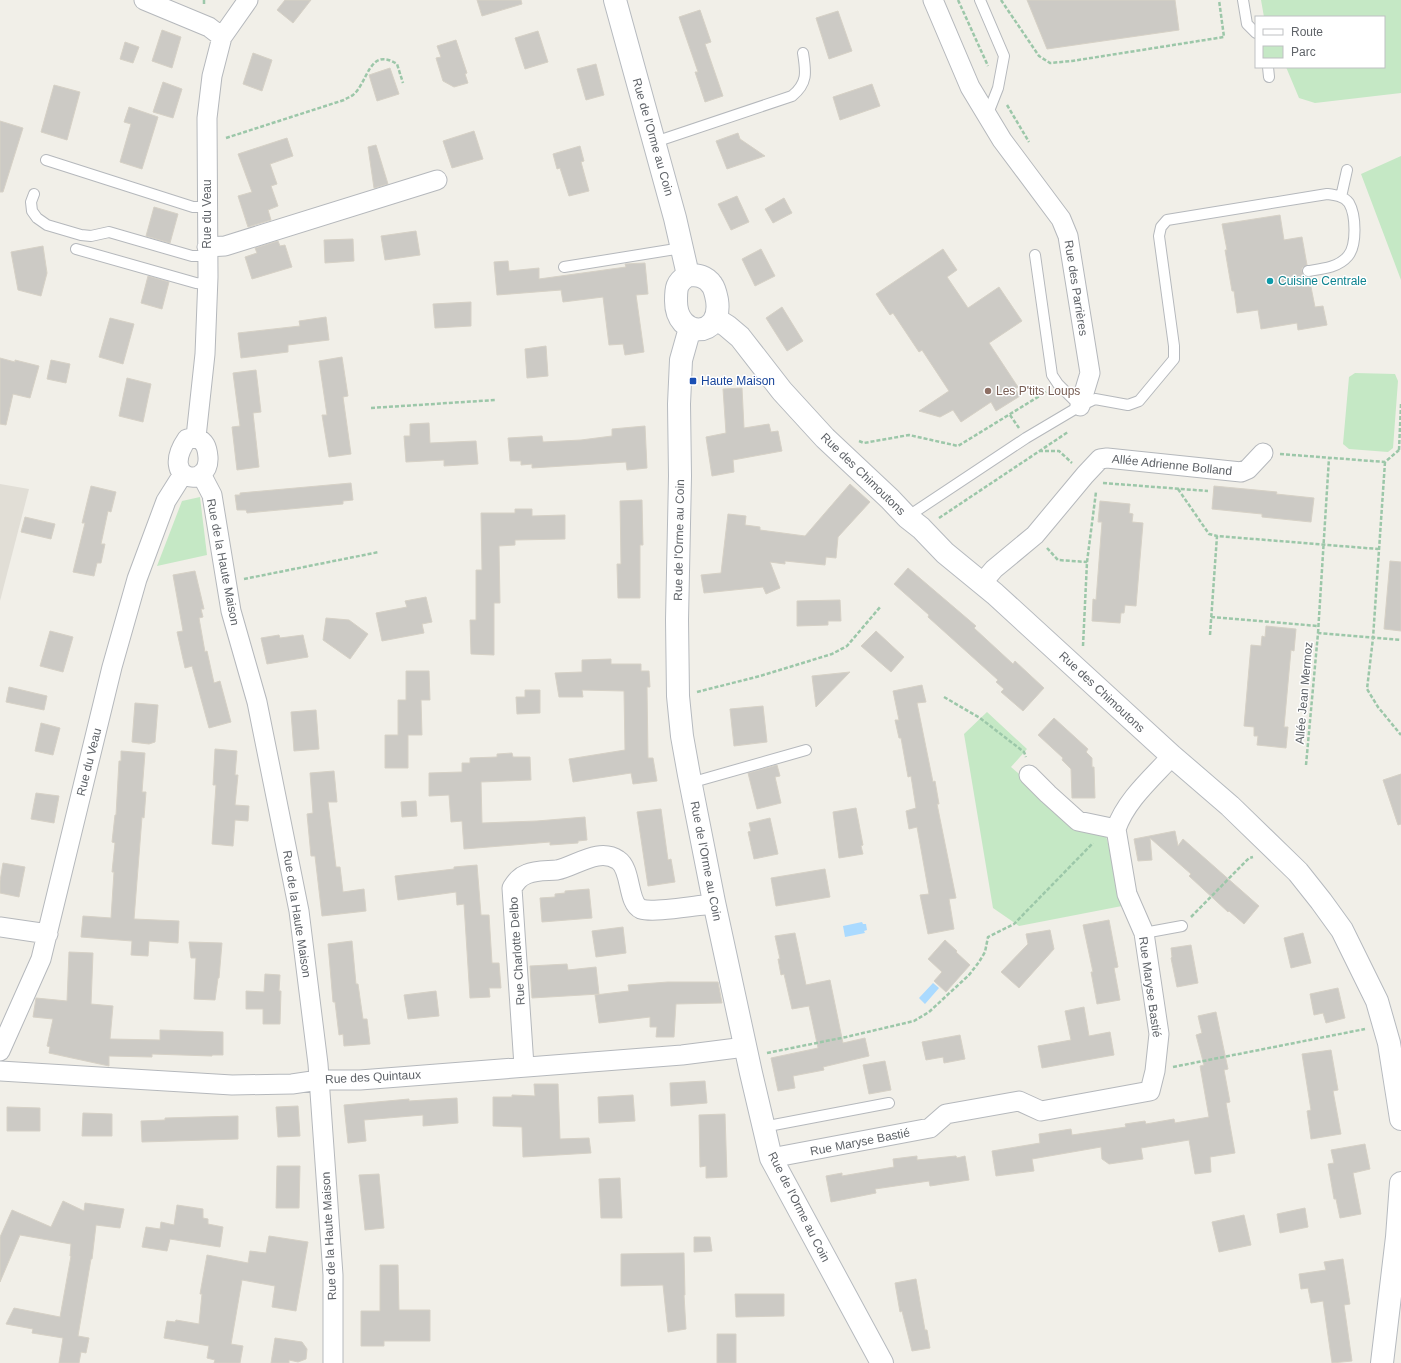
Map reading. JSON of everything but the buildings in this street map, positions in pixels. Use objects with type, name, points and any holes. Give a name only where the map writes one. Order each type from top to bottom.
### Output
[{"type":"main road","name":"Rue de l'Orme au Coin","points":[[615,0],[676,218],[688,275]]},
{"type":"main road","points":[[688,275],[704,277],[713,287],[718,306],[718,314],[716,318],[713,324],[699,329],[690,328],[680,319],[677,312],[676,288],[680,281],[688,275]]},
{"type":"main road","name":"Rue des Chimoutons","points":[[716,318],[740,337],[782,391],[824,438],[890,499],[907,517],[921,528],[945,553],[982,583],[1172,756],[1230,806],[1298,872],[1342,930],[1377,1001],[1389,1043],[1401,1113]]},
{"type":"main road","name":"Rue de l'Orme au Coin","points":[[690,328],[681,360],[679,404],[680,476],[677,620],[678,696],[682,736],[690,783],[746,1052],[771,1158],[882,1363]]},
{"type":"main road","points":[[1382,1363],[1397,1236],[1401,1183]]},
{"type":"street","points":[[144,0],[209,27],[222,37]]},
{"type":"street","name":"Rue du Veau","points":[[0,1051],[41,958],[48,934],[112,667],[137,579],[166,500],[192,474],[206,470],[208,463],[207,446],[203,441],[196,437],[205,354],[207,284],[207,118],[212,76],[222,37],[248,0]]},
{"type":"street","name":"Rue des Parrières","points":[[933,0],[970,87],[987,116],[1002,140],[1062,219],[1068,236],[1090,373],[1080,406]]},
{"type":"street","points":[[207,252],[437,180]]},
{"type":"street","points":[[192,474],[180,471],[178,460],[182,446],[187,438],[196,437]]},
{"type":"street","name":"Allée Adrienne Bolland","points":[[982,583],[994,569],[1035,535],[1085,475],[1100,460],[1107,458],[1241,472],[1248,469],[1263,453]]},
{"type":"street","name":"Rue de la Haute Maison","points":[[192,474],[212,494],[230,611],[257,702],[299,911],[318,1064],[333,1275],[334,1363]]},
{"type":"street","points":[[1029,775],[1078,821],[1116,829],[1129,804],[1172,756]]},
{"type":"street","name":"Rue Maryse Bastié","points":[[771,1158],[930,1128],[946,1114],[954,1112],[1019,1101],[1041,1111],[1150,1091],[1155,1071],[1159,1034],[1144,933],[1127,894],[1116,829]]},
{"type":"street","name":"Rue Charlotte Delbo","points":[[524,1066],[512,888],[518,879],[527,874],[559,869],[595,856],[609,856],[619,861],[625,868],[635,903],[640,908],[650,910],[705,905],[714,902]]},
{"type":"street","points":[[0,927],[48,934]]},
{"type":"street","name":"Rue des Quintaux","points":[[0,1071],[232,1085],[292,1084],[319,1080],[360,1080],[524,1066],[746,1052]]},
{"type":"lane","points":[[980,0],[1004,56],[998,88],[987,116]]},
{"type":"lane","points":[[1243,0],[1247,24],[1255,32]]},
{"type":"lane","points":[[655,142],[792,96],[799,90],[806,72],[803,53]]},
{"type":"lane","points":[[46,160],[193,207],[207,207]]},
{"type":"lane","points":[[1341,197],[1347,170]]},
{"type":"lane","points":[[34,194],[31,202],[32,211],[37,218],[47,225],[81,235],[91,236],[108,232],[192,256],[207,252]]},
{"type":"lane","points":[[907,517],[1026,438],[1080,406],[1095,399],[1128,405],[1139,400],[1174,359],[1174,346],[1159,236],[1161,227],[1167,220],[1327,194],[1341,197],[1350,204],[1355,233],[1353,247],[1347,257],[1334,266],[1308,271]]},
{"type":"lane","points":[[564,267],[682,248]]},
{"type":"lane","points":[[76,249],[196,283],[207,284]]},
{"type":"lane","points":[[1035,255],[1052,375],[1058,384],[1080,406]]},
{"type":"lane","points":[[690,783],[806,750]]},
{"type":"lane","points":[[1144,933],[1182,926]]},
{"type":"lane","points":[[764,1127],[889,1103]]},
{"type":"path","points":[[1001,0],[1039,56],[1050,63],[1080,60],[1224,37],[1219,0]]},
{"type":"path","points":[[207,139],[224,139],[344,100],[356,92],[377,60],[382,58],[388,59],[397,64],[403,83]]},
{"type":"path","points":[[858,440],[864,443],[909,435],[958,446],[1047,391]]},
{"type":"path","points":[[371,408],[495,400]]},
{"type":"path","points":[[1263,453],[1385,462],[1400,450],[1401,404]]},
{"type":"path","points":[[1010,415],[1022,432]]},
{"type":"path","points":[[1318,633],[1329,458]]},
{"type":"path","points":[[1385,462],[1373,638],[1367,689],[1378,707],[1401,735]]},
{"type":"path","points":[[1178,488],[1210,534],[1217,536],[1378,549]]},
{"type":"path","points":[[1080,651],[1083,647],[1087,562],[1097,490]]},
{"type":"path","points":[[1035,535],[1058,560],[1087,562]]},
{"type":"path","points":[[1210,635],[1217,536]]},
{"type":"path","points":[[226,582],[379,552]]},
{"type":"path","points":[[678,696],[760,676],[832,654],[847,646],[881,606]]},
{"type":"path","points":[[1211,617],[1319,626]]},
{"type":"path","name":"Allée Jean Mermoz","points":[[1306,765],[1318,633],[1401,640]]},
{"type":"path","points":[[944,697],[980,718],[1024,752],[1029,775]]},
{"type":"path","points":[[746,1052],[846,1037],[914,1021],[929,1012],[969,975],[985,952],[988,937],[1014,924],[1103,832],[1116,829]]},
{"type":"path","points":[[1182,926],[1249,858],[1256,857]]},
{"type":"path","points":[[1155,1071],[1367,1029]]},
{"type":"shaded area","points":[[0,484],[29,489],[0,601]]},
{"type":"green space","points":[[1261,0],[1401,0],[1401,93],[1315,103],[1299,98],[1286,68],[1385,68],[1385,16],[1264,16]]},
{"type":"green space","points":[[1401,156],[1401,280],[1361,174]]},
{"type":"green space","points":[[1355,373],[1395,374],[1398,381],[1393,448],[1388,452],[1349,449],[1343,444],[1349,377]]},
{"type":"green space","points":[[200,497],[207,555],[157,566],[182,501]]},
{"type":"green space","points":[[987,712],[1027,749],[1011,767],[1078,825],[1106,836],[1122,906],[1019,926],[993,908],[964,734]]},
{"type":"water","points":[[862,922],[863,924],[866,924],[867,930],[864,931],[865,933],[845,937],[843,926]]},
{"type":"water","points":[[933,983],[939,988],[925,1004],[919,998]]},
{"type":"place","name":"Cuisine Centrale","points":[[1270,281]]},
{"type":"place","name":"Haute Maison","points":[[693,381]]},
{"type":"place","name":"Les P'tits Loups","points":[[988,391]]}]
